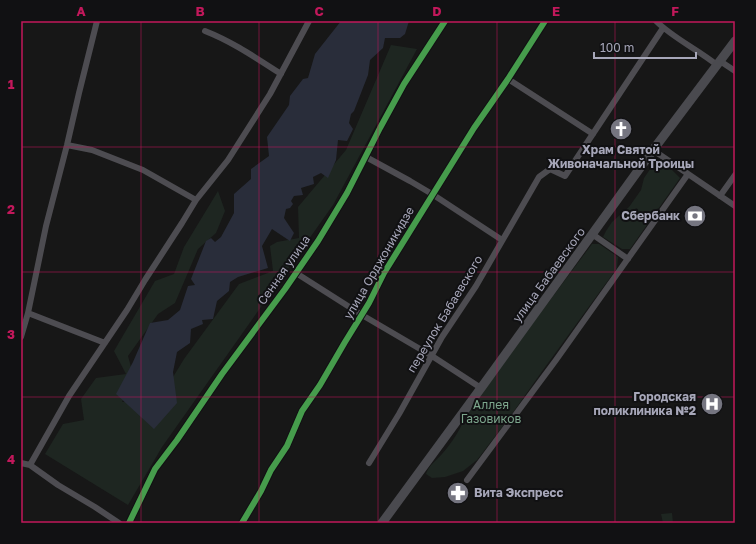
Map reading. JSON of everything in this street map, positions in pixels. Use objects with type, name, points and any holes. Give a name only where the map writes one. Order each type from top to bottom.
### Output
[{"type":"main road","name":"улица Бабаевского","points":[[382,523],[653,150],[735,41]]},
{"type":"street","points":[[21,337],[28,313],[46,226],[97,21]]},
{"type":"street","points":[[30,465],[69,396],[127,310],[196,200],[228,160],[270,94],[309,21]]},
{"type":"street","name":"Сенная улица","points":[[129,523],[155,469],[318,241],[347,193],[404,84],[445,21]]},
{"type":"street","name":"улица Орджоникидзе","points":[[242,523],[261,491],[271,470],[287,446],[302,410],[320,385],[370,303],[384,273],[474,128],[508,79],[545,21]]},
{"type":"street","points":[[656,21],[663,28],[707,57],[735,72]]},
{"type":"street","points":[[508,79],[593,134],[663,28]]},
{"type":"street","points":[[205,31],[216,35],[246,51],[281,74]]},
{"type":"street","name":"переулок Бабаевского","points":[[369,463],[399,414],[442,337],[476,286],[539,177],[550,169],[565,176],[593,134]]},
{"type":"street","points":[[67,146],[92,150],[143,170],[196,200]]},
{"type":"street","points":[[653,150],[735,206]]},
{"type":"street","points":[[366,157],[432,194],[502,240]]},
{"type":"street","points":[[467,480],[523,405],[688,174]]},
{"type":"street","points":[[720,196],[735,175]]},
{"type":"street","points":[[592,234],[628,259]]},
{"type":"street","points":[[296,273],[362,315],[432,356],[481,388]]},
{"type":"street","points":[[28,313],[105,343]]},
{"type":"street","points":[[21,463],[30,465],[58,485],[119,523]]},
{"type":"green space","points":[[391,45],[417,49],[333,205],[162,447],[128,505],[45,454],[63,424],[84,420],[81,399],[96,378],[126,374],[114,351],[155,281],[174,274],[184,247],[218,191],[225,211],[216,233],[198,249],[175,303],[158,314],[128,356],[134,378],[122,402],[159,400],[184,359],[239,284],[273,271],[270,246],[277,242],[299,238],[298,207],[346,150]]},
{"type":"green space","points":[[659,164],[672,170],[680,178],[630,249],[622,249],[603,237],[612,222],[629,207],[641,190],[644,178],[653,165]]},
{"type":"green space","name":"Аллея Газовиков","points":[[592,244],[599,244],[618,257],[617,268],[509,418],[477,460],[463,471],[445,477],[432,478],[426,474],[449,445],[467,414]]},
{"type":"green space","points":[[672,513],[673,523],[663,523],[661,514]]},
{"type":"water","points":[[341,21],[409,21],[405,34],[400,38],[385,38],[383,48],[370,60],[368,75],[354,111],[351,114],[349,123],[353,129],[347,141],[338,140],[336,160],[328,178],[321,173],[313,177],[314,184],[301,188],[303,195],[294,196],[291,201],[293,204],[290,208],[286,209],[284,218],[294,233],[290,241],[272,229],[262,246],[268,268],[238,277],[230,282],[229,291],[217,301],[213,319],[202,320],[203,324],[191,329],[190,343],[177,352],[173,372],[177,403],[154,429],[116,394],[133,362],[150,323],[168,320],[180,310],[188,286],[195,285],[191,279],[206,241],[211,238],[215,242],[221,237],[234,213],[234,194],[251,179],[251,169],[269,156],[267,137],[289,105],[290,96],[303,79],[308,78],[315,54]]},
{"type":"cycle path","points":[[129,523],[155,469],[318,241],[347,193],[404,84],[445,21]]},
{"type":"cycle path","points":[[242,523],[261,491],[271,470],[287,446],[302,411],[320,385],[369,303],[384,273],[474,128],[508,79],[545,21]]},
{"type":"place","name":"Храм Святой Живоначальной Троицы","points":[[621,129]]},
{"type":"place","name":"Сбербанк","points":[[695,216]]},
{"type":"place","name":"Городская поликлиника №2","points":[[712,404]]},
{"type":"place","name":"Вита Экспресс","points":[[458,493]]}]
